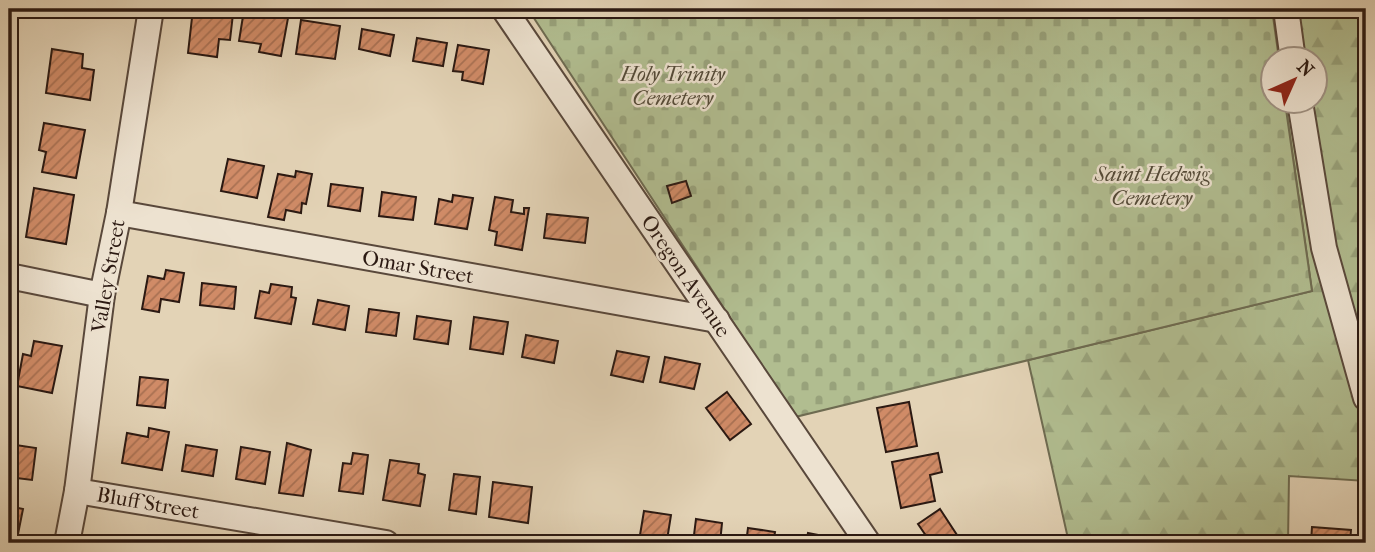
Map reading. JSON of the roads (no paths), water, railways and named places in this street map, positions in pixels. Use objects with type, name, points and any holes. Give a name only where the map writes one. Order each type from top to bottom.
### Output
[{"type":"street","name":"Valley Street","points":[[67,543],[77,491],[102,295],[119,213],[151,9]]},
{"type":"street","name":"Oregon Avenue","points":[[505,9],[868,543]]},
{"type":"street","points":[[1286,9],[1291,46]]},
{"type":"street","points":[[1302,116],[1324,248],[1366,398]]},
{"type":"street","name":"Omar Street","points":[[119,213],[717,320]]},
{"type":"street","points":[[9,276],[102,295]]},
{"type":"street","name":"Bluff Street","points":[[77,491],[386,543]]},
{"type":"park label","name":"Holy Trinity Cemetery","points":[[673,86]]},
{"type":"park label","name":"Saint Hedwig Cemetery","points":[[1152,186]]}]
